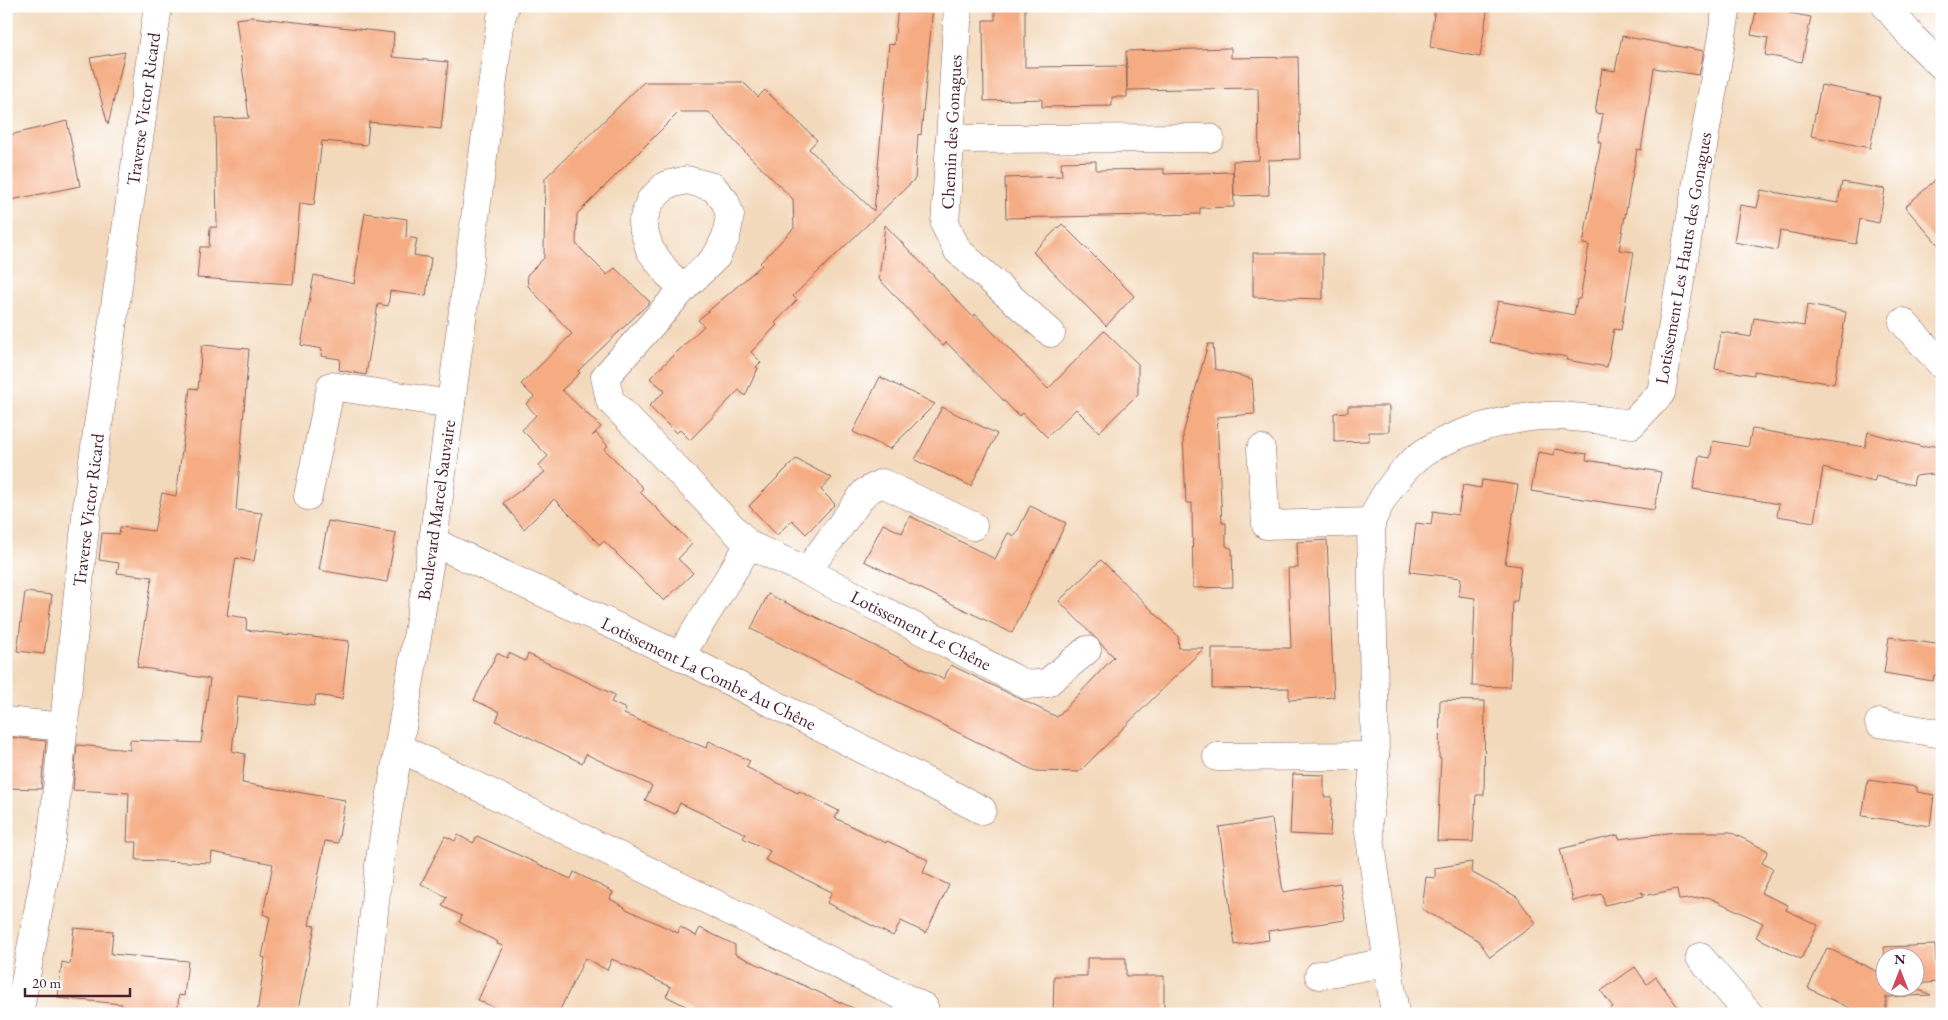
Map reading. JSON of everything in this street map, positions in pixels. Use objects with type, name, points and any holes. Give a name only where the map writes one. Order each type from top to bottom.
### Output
[{"type":"street","name":"Traverse Victor Ricard","points":[[19,1014],[52,836],[89,489],[158,6]]},
{"type":"street","name":"Boulevard Marcel Sauvaire","points":[[363,1014],[379,865],[433,542],[501,18],[506,6]]},
{"type":"street","name":"Chemin des Gonagues","points":[[958,6],[945,225],[958,251],[1051,333]]},
{"type":"street","name":"Lotissement Les Hauts des Gonagues","points":[[1395,1014],[1368,824],[1375,756],[1371,522],[1381,499],[1410,464],[1442,442],[1488,425],[1541,416],[1632,424],[1661,393],[1727,6]]},
{"type":"street","points":[[1886,6],[1912,37],[1942,66]]},
{"type":"street","points":[[950,139],[1210,138]]},
{"type":"street","points":[[680,656],[749,545],[610,400],[605,377],[684,288]]},
{"type":"street","points":[[1902,322],[1942,365]]},
{"type":"street","points":[[308,496],[331,386],[451,404]]},
{"type":"street","points":[[1261,450],[1266,524],[1371,522]]},
{"type":"street","points":[[807,571],[865,492],[882,484],[973,526]]},
{"type":"street","name":"Lotissement La Combe Au Chêne","points":[[433,542],[680,656],[982,810]]},
{"type":"street","name":"Lotissement Le Chêne","points":[[749,545],[807,571],[1027,685],[1047,683],[1087,650]]},
{"type":"street","points":[[6,721],[64,727]]},
{"type":"street","points":[[1879,723],[1942,734]]},
{"type":"street","points":[[400,748],[924,1007]]},
{"type":"street","points":[[1218,757],[1375,756]]},
{"type":"street","points":[[1700,957],[1749,1014]]},
{"type":"street","points":[[1319,975],[1388,962]]},
{"type":"building","points":[[898,6],[933,6],[921,135],[918,134],[915,179],[793,296],[797,300],[775,323],[777,325],[751,352],[761,362],[756,367],[758,368],[745,396],[739,390],[690,440],[680,430],[676,433],[649,406],[665,391],[650,378],[704,326],[698,320],[762,265],[760,263],[794,228],[793,199],[738,145],[709,112],[679,112],[577,214],[576,244],[607,275],[615,268],[650,302],[578,371],[580,373],[562,390],[601,427],[592,436],[596,433],[608,446],[604,449],[643,488],[640,492],[692,544],[678,559],[693,573],[664,601],[604,541],[600,545],[554,499],[524,529],[503,503],[545,472],[538,466],[548,456],[522,430],[536,415],[526,404],[534,397],[521,384],[572,334],[528,286],[527,275],[544,258],[545,178],[644,82],[743,82],[758,97],[765,90],[817,140],[809,149],[874,211],[889,44],[894,45]]},
{"type":"building","points":[[995,6],[1025,6],[1025,67],[1127,66],[1127,97],[1112,97],[1112,106],[1042,107],[1042,99],[984,101],[983,20],[995,20]]},
{"type":"building","points":[[1435,6],[1488,6],[1480,57],[1430,47]]},
{"type":"building","points":[[1757,6],[1790,6],[1789,13],[1811,17],[1802,62],[1765,55],[1768,38],[1751,35]]},
{"type":"building","points":[[251,17],[394,33],[392,57],[448,62],[441,129],[369,122],[367,145],[322,141],[314,205],[300,203],[293,284],[197,278],[200,247],[209,247],[210,227],[217,227],[215,119],[249,118],[236,19]]},
{"type":"building","points":[[1622,36],[1704,51],[1699,75],[1654,68],[1641,150],[1637,149],[1619,250],[1634,252],[1621,330],[1614,329],[1607,367],[1566,360],[1567,357],[1489,342],[1498,301],[1574,315],[1577,299],[1580,299],[1589,245],[1583,244],[1601,143],[1598,142],[1603,114],[1595,113],[1602,69],[1615,71]]},
{"type":"building","points":[[1231,48],[1231,58],[1298,57],[1300,159],[1268,160],[1269,195],[1234,196],[1233,161],[1259,160],[1258,88],[1127,90],[1126,51]]},
{"type":"building","points":[[125,52],[108,125],[90,58]]},
{"type":"building","points":[[1821,85],[1880,97],[1870,148],[1811,136]]},
{"type":"building","points":[[67,121],[80,186],[6,201],[6,136]]},
{"type":"building","points":[[1096,161],[1096,170],[1164,169],[1164,174],[1233,172],[1234,207],[1200,208],[1200,214],[1006,218],[1005,178],[1062,176],[1061,162]]},
{"type":"building","points":[[1942,174],[1942,249],[1905,207]]},
{"type":"building","points":[[1842,182],[1885,189],[1879,223],[1860,219],[1856,244],[1780,231],[1777,250],[1734,242],[1740,205],[1757,208],[1761,190],[1838,203]]},
{"type":"building","points":[[365,213],[407,219],[406,237],[417,239],[414,255],[431,258],[426,296],[390,291],[388,306],[378,304],[366,375],[339,370],[340,359],[321,356],[322,349],[301,345],[314,275],[354,284]]},
{"type":"building","points":[[1062,224],[1134,296],[1106,326],[1033,252]]},
{"type":"building","points":[[885,225],[973,317],[975,314],[1048,389],[1104,331],[1138,364],[1138,394],[1099,432],[1076,409],[1047,437],[1023,413],[1019,416],[946,342],[943,346],[879,279]]},
{"type":"building","points":[[1253,253],[1323,253],[1323,299],[1253,297]]},
{"type":"building","points":[[1807,305],[1846,312],[1834,384],[1754,371],[1754,375],[1715,369],[1721,332],[1751,337],[1754,318],[1804,326]]},
{"type":"building","points":[[1208,344],[1213,344],[1215,369],[1252,379],[1255,414],[1217,417],[1222,523],[1226,523],[1226,546],[1232,549],[1233,587],[1193,588],[1192,503],[1186,503],[1183,434]]},
{"type":"building","points":[[202,345],[249,349],[236,510],[262,513],[254,561],[236,558],[227,615],[247,618],[246,630],[349,641],[342,699],[316,695],[314,706],[238,696],[232,751],[245,754],[242,783],[345,800],[338,843],[325,841],[309,925],[315,926],[297,1014],[257,1014],[265,958],[262,957],[270,917],[263,914],[273,864],[212,852],[211,863],[136,860],[137,842],[127,842],[129,793],[73,790],[77,745],[130,750],[130,740],[201,743],[210,679],[137,667],[152,577],[117,573],[119,563],[99,560],[102,533],[119,534],[120,527],[154,531],[162,493],[176,496],[190,388],[198,389]]},
{"type":"building","points":[[880,377],[935,404],[890,449],[853,432]]},
{"type":"building","points":[[1348,406],[1389,406],[1389,432],[1369,432],[1369,441],[1334,442],[1334,413],[1348,412]]},
{"type":"building","points":[[942,407],[997,434],[971,486],[915,460]]},
{"type":"building","points":[[1752,429],[1865,447],[1868,432],[1923,447],[1942,444],[1942,473],[1915,476],[1913,485],[1876,476],[1874,482],[1823,468],[1814,522],[1777,516],[1779,504],[1693,489],[1699,456],[1710,458],[1713,441],[1748,447]]},
{"type":"building","points":[[1555,449],[1587,454],[1586,460],[1661,472],[1654,510],[1531,491],[1538,452],[1554,455]]},
{"type":"building","points":[[796,459],[832,478],[821,490],[835,504],[806,534],[792,520],[777,535],[749,506]]},
{"type":"building","points":[[1482,480],[1518,485],[1505,564],[1521,566],[1517,601],[1513,601],[1510,687],[1472,686],[1475,598],[1459,596],[1461,578],[1410,572],[1416,523],[1431,525],[1433,511],[1458,515],[1463,485],[1481,488]]},
{"type":"building","points":[[1030,506],[1066,523],[1012,633],[864,561],[883,524],[902,533],[910,516],[995,559],[1008,533],[1015,536]]},
{"type":"building","points":[[328,521],[396,533],[387,582],[319,570]]},
{"type":"building","points":[[1327,540],[1334,697],[1289,700],[1289,688],[1212,689],[1212,648],[1291,648],[1288,568],[1298,568],[1297,542]]},
{"type":"building","points":[[1101,560],[1178,636],[1179,648],[1204,648],[1079,772],[1035,771],[751,629],[768,594],[943,679],[951,665],[1057,717],[1114,657],[1059,601]]},
{"type":"building","points":[[25,592],[52,595],[44,654],[17,651]]},
{"type":"building","points":[[1889,637],[1942,645],[1942,676],[1934,675],[1933,681],[1884,673]]},
{"type":"building","points":[[497,653],[507,658],[509,653],[525,661],[528,654],[615,695],[611,702],[626,709],[624,714],[706,748],[709,741],[750,761],[746,767],[839,811],[835,818],[886,843],[887,841],[928,860],[923,873],[949,885],[926,933],[901,921],[893,936],[827,903],[832,892],[765,860],[770,851],[743,838],[746,834],[680,803],[675,814],[645,800],[652,786],[586,754],[582,763],[496,721],[500,712],[474,700]]},
{"type":"building","points":[[1440,700],[1485,701],[1484,795],[1476,795],[1473,842],[1437,841],[1441,758],[1439,758]]},
{"type":"building","points":[[6,737],[46,741],[41,789],[6,788]]},
{"type":"building","points":[[1293,774],[1324,775],[1324,797],[1332,797],[1330,836],[1290,834]]},
{"type":"building","points":[[1868,780],[1917,787],[1917,792],[1934,795],[1930,826],[1862,816]]},
{"type":"building","points":[[1272,819],[1283,892],[1340,883],[1345,920],[1268,931],[1269,940],[1235,945],[1219,827]]},
{"type":"building","points":[[1675,832],[1730,832],[1768,851],[1762,863],[1773,869],[1761,893],[1788,905],[1786,910],[1818,925],[1801,959],[1756,937],[1763,923],[1708,897],[1679,900],[1677,889],[1648,895],[1641,892],[1644,896],[1605,905],[1602,894],[1573,901],[1560,849],[1618,835],[1619,839]]},
{"type":"building","points":[[458,835],[473,843],[477,836],[571,879],[574,872],[613,892],[610,899],[624,908],[678,933],[680,927],[696,936],[700,928],[735,945],[735,954],[866,1014],[701,1014],[666,996],[671,987],[612,959],[607,970],[585,958],[558,1014],[508,1014],[478,1000],[503,946],[459,922],[462,916],[442,906],[447,897],[421,884],[445,836],[455,841]]},
{"type":"building","points":[[1472,862],[1471,872],[1517,897],[1536,923],[1490,957],[1478,940],[1422,909],[1426,877],[1435,878],[1435,868]]},
{"type":"building","points":[[74,928],[113,931],[111,954],[188,961],[184,996],[179,995],[177,1013],[122,1007],[122,1004],[58,998],[62,962],[70,964]]},
{"type":"building","points":[[1935,945],[1937,982],[1926,983],[1926,948],[1884,947]]},
{"type":"building","points":[[1827,948],[1876,971],[1876,998],[1886,998],[1886,1014],[1862,1014],[1808,988]]},
{"type":"building","points":[[1087,958],[1126,958],[1126,976],[1164,976],[1164,1014],[1053,1014],[1054,976],[1087,976]]},
{"type":"building","points":[[1635,967],[1647,984],[1656,977],[1683,1014],[1603,1014],[1613,1007],[1601,991]]}]
